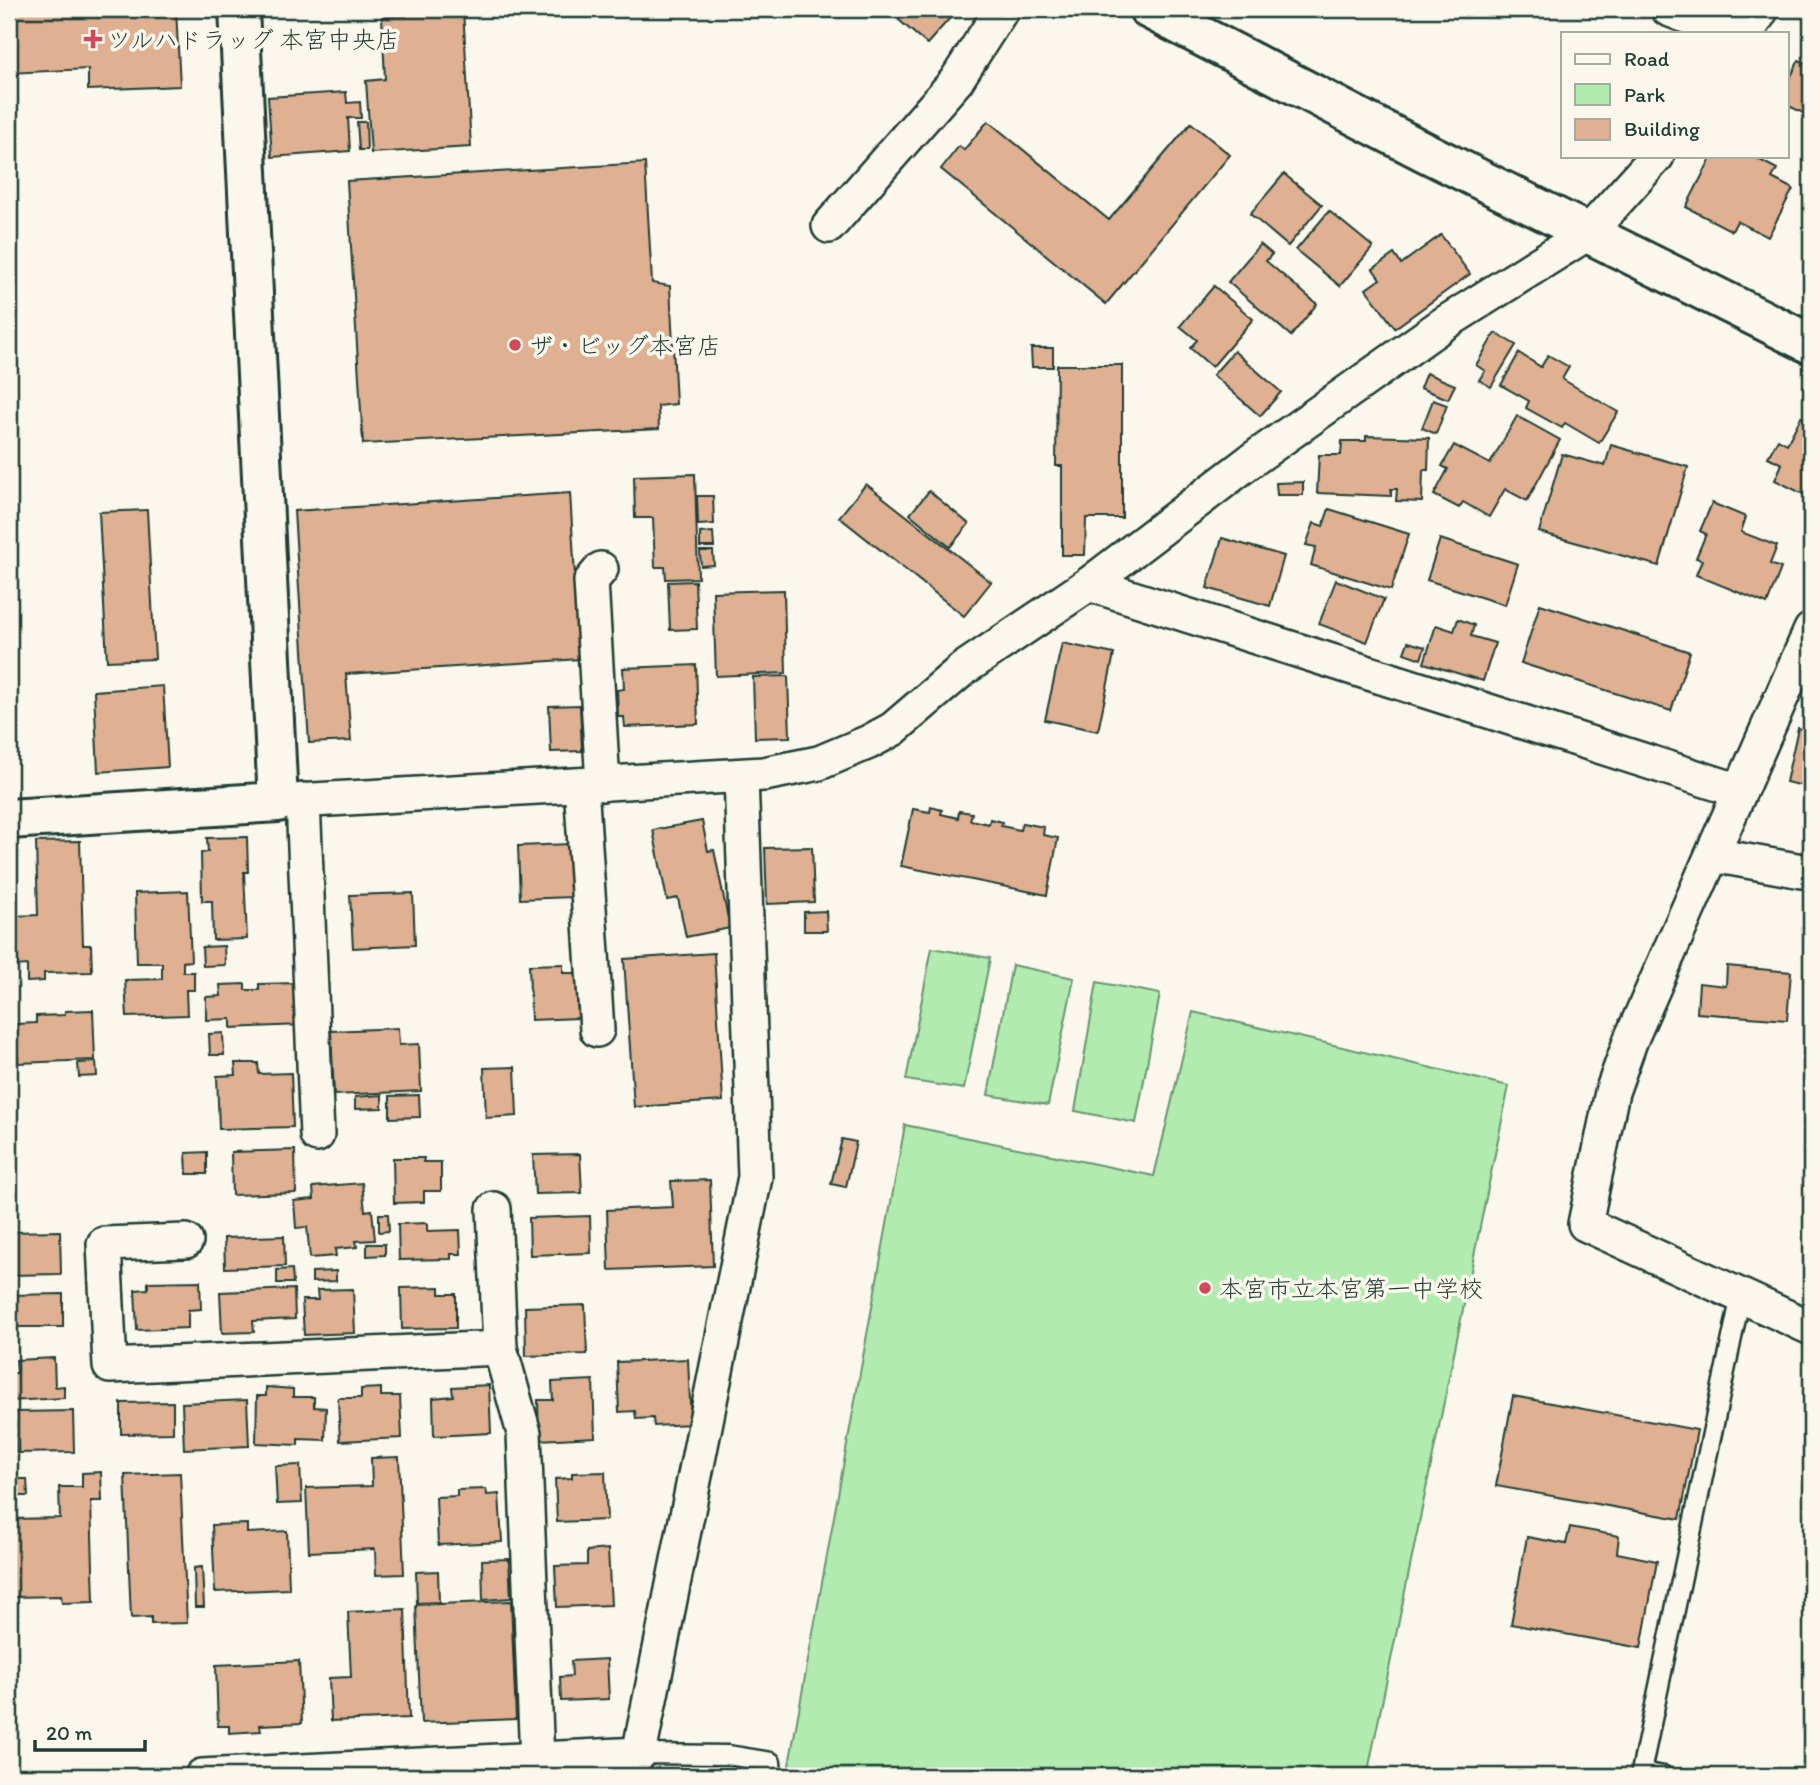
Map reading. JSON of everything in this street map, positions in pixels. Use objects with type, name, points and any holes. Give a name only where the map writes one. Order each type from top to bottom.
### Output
[{"type":"street","points":[[239,9],[291,801],[317,1135]]},
{"type":"street","points":[[829,226],[956,81],[1002,9]]},
{"type":"street","points":[[1149,9],[1811,344]]},
{"type":"street","points":[[1668,9],[1727,32]]},
{"type":"street","points":[[1748,32],[1762,9]]},
{"type":"street","points":[[9,819],[741,776],[819,763],[893,729],[963,669],[1089,584],[1249,461],[1445,323],[1588,233],[1655,158]]},
{"type":"street","points":[[597,1030],[591,581],[601,569]]},
{"type":"street","points":[[1089,584],[1740,792]]},
{"type":"street","points":[[1811,630],[1631,1040],[1612,1092],[1584,1224],[1811,1328]]},
{"type":"street","points":[[202,1776],[537,1761],[635,1765],[755,1177],[741,776]]},
{"type":"street","points":[[1713,855],[1802,871]]},
{"type":"street","points":[[494,1209],[500,1348],[524,1433],[537,1761]]},
{"type":"street","points":[[186,1241],[104,1244],[110,1366],[500,1348]]},
{"type":"lane","points":[[1664,1776],[1642,1772],[1741,1295]]},
{"type":"lane","points":[[635,1765],[728,1755],[771,1762],[772,1776]]},
{"type":"green space","points":[[932,948],[990,958],[964,1089],[906,1080]]},
{"type":"green space","points":[[1012,965],[1074,978],[1048,1105],[988,1095]]},
{"type":"green space","points":[[1097,982],[1160,994],[1136,1123],[1075,1111]]},
{"type":"green space","points":[[1193,1012],[1509,1086],[1367,1776],[787,1776],[905,1125],[1154,1176]]},
{"type":"building","name":"ツルハドラッグ 本宮中央店","points":[[9,9],[176,9],[180,86],[88,90],[88,69],[9,73]]},
{"type":"building","points":[[406,9],[463,9],[471,147],[371,153],[366,81],[385,79],[382,17],[406,16]]},
{"type":"building","points":[[886,9],[958,9],[927,44]]},
{"type":"building","points":[[1799,60],[1811,66],[1811,117],[1788,106],[1788,82]]},
{"type":"building","points":[[346,92],[347,103],[360,102],[361,118],[348,118],[350,151],[272,157],[268,97]]},
{"type":"building","points":[[988,121],[1109,220],[1191,123],[1230,155],[1106,304],[941,169],[959,146],[964,150]]},
{"type":"building","points":[[357,122],[366,122],[367,150],[359,150]]},
{"type":"building","points":[[1711,158],[1756,158],[1777,169],[1772,178],[1793,189],[1768,237],[1737,221],[1732,231],[1686,207]]},
{"type":"building","name":"ザ・ビッグ本宮店","points":[[645,163],[652,283],[670,286],[676,404],[658,406],[659,429],[363,444],[347,181]]},
{"type":"building","points":[[1284,174],[1322,205],[1288,246],[1250,214]]},
{"type":"building","points":[[1329,211],[1373,247],[1340,286],[1296,250]]},
{"type":"building","points":[[1441,235],[1470,274],[1395,328],[1366,289],[1380,279],[1373,269],[1394,254],[1401,264]]},
{"type":"building","points":[[1260,244],[1272,254],[1266,261],[1317,304],[1291,336],[1228,282]]},
{"type":"building","points":[[1214,286],[1253,319],[1212,367],[1190,348],[1197,340],[1180,326]]},
{"type":"building","points":[[1495,333],[1516,345],[1491,387],[1479,380],[1485,371],[1476,365]]},
{"type":"building","points":[[1031,348],[1053,348],[1053,367],[1032,367]]},
{"type":"building","points":[[1234,351],[1281,392],[1260,416],[1213,375]]},
{"type":"building","points":[[1519,353],[1541,367],[1548,355],[1569,367],[1562,379],[1618,412],[1599,443],[1565,423],[1562,428],[1526,408],[1529,401],[1501,385]]},
{"type":"building","points":[[1057,365],[1122,365],[1122,518],[1086,518],[1085,555],[1062,555],[1062,466],[1056,466]]},
{"type":"building","points":[[1426,373],[1455,385],[1448,399],[1420,388]]},
{"type":"building","points":[[1433,400],[1447,405],[1436,434],[1422,428]]},
{"type":"building","points":[[1811,409],[1811,498],[1775,480],[1782,464],[1768,457],[1778,439],[1787,444],[1801,417],[1806,419]]},
{"type":"building","points":[[1517,416],[1560,440],[1527,501],[1505,489],[1489,517],[1463,502],[1459,508],[1434,495],[1448,469],[1442,466],[1454,445],[1490,464]]},
{"type":"building","points":[[1366,436],[1429,438],[1428,470],[1423,470],[1422,502],[1396,501],[1397,489],[1391,489],[1391,496],[1317,493],[1319,455],[1341,455],[1342,441],[1366,441]]},
{"type":"building","points":[[1611,445],[1688,467],[1659,566],[1539,532],[1562,454],[1605,466]]},
{"type":"building","points":[[695,474],[698,578],[666,579],[665,567],[655,567],[653,518],[635,518],[634,476]]},
{"type":"building","points":[[1303,482],[1303,495],[1277,495],[1276,483]]},
{"type":"building","points":[[866,484],[991,582],[964,616],[839,517]]},
{"type":"building","points":[[929,491],[969,524],[950,547],[910,514]]},
{"type":"building","points":[[570,493],[580,659],[346,674],[351,741],[309,743],[294,511]]},
{"type":"building","points":[[697,496],[713,496],[714,524],[698,525]]},
{"type":"building","points":[[1712,503],[1746,517],[1741,532],[1777,546],[1770,564],[1781,568],[1767,604],[1696,575],[1702,560],[1696,558],[1706,534],[1700,531]]},
{"type":"building","points":[[1329,509],[1409,534],[1391,590],[1311,565],[1316,547],[1306,545],[1314,523],[1323,526]]},
{"type":"building","points":[[147,510],[155,659],[107,661],[99,512]]},
{"type":"building","points":[[713,532],[714,547],[700,547],[700,533]]},
{"type":"building","points":[[1222,538],[1284,556],[1270,606],[1207,588]]},
{"type":"building","points":[[1440,539],[1518,564],[1505,605],[1427,580]]},
{"type":"building","points":[[700,551],[713,551],[714,565],[701,566]]},
{"type":"building","points":[[1336,580],[1384,599],[1367,642],[1319,624]]},
{"type":"building","points":[[695,581],[697,629],[670,630],[668,582]]},
{"type":"building","points":[[784,590],[786,673],[716,676],[713,592]]},
{"type":"building","points":[[1540,604],[1690,652],[1671,711],[1521,663]]},
{"type":"building","points":[[1458,619],[1474,625],[1471,636],[1495,643],[1483,681],[1424,663],[1436,625],[1454,631]]},
{"type":"building","points":[[1408,642],[1425,647],[1421,659],[1404,653]]},
{"type":"building","points":[[1062,643],[1114,654],[1098,731],[1045,720]]},
{"type":"building","points":[[696,665],[698,724],[625,727],[624,717],[618,717],[617,690],[624,689],[623,668]]},
{"type":"building","points":[[788,676],[790,737],[755,738],[753,677]]},
{"type":"building","points":[[163,686],[168,767],[98,772],[94,691]]},
{"type":"building","points":[[580,705],[582,751],[551,752],[549,706]]},
{"type":"building","points":[[1798,728],[1811,731],[1811,788],[1786,782]]},
{"type":"building","points":[[931,807],[942,810],[941,814],[958,818],[959,811],[972,813],[970,820],[989,824],[990,819],[1002,822],[1001,826],[1020,830],[1022,823],[1044,827],[1043,835],[1058,838],[1047,895],[901,866],[913,809],[930,812]]},
{"type":"building","points":[[702,821],[708,851],[714,850],[730,928],[686,937],[678,898],[667,900],[653,830]]},
{"type":"building","points":[[247,837],[248,872],[244,872],[247,939],[213,940],[212,901],[202,901],[201,853],[208,852],[207,838]]},
{"type":"building","points":[[80,841],[83,945],[91,945],[92,972],[44,973],[44,981],[27,982],[27,965],[17,966],[15,916],[38,915],[36,842]]},
{"type":"building","points":[[571,844],[573,897],[520,899],[518,846]]},
{"type":"building","points":[[812,847],[814,902],[767,904],[765,848]]},
{"type":"building","points":[[188,891],[191,961],[183,962],[183,972],[194,972],[194,990],[186,990],[187,1015],[127,1017],[125,980],[162,979],[162,963],[137,963],[135,893]]},
{"type":"building","points":[[413,893],[415,945],[353,948],[350,895]]},
{"type":"building","points":[[826,911],[827,931],[804,931],[804,912]]},
{"type":"building","points":[[224,946],[225,965],[203,966],[202,947]]},
{"type":"building","points":[[714,953],[723,1101],[634,1107],[624,959]]},
{"type":"building","points":[[563,964],[563,973],[576,973],[578,1018],[531,1020],[529,965]]},
{"type":"building","points":[[1727,966],[1791,972],[1787,1020],[1697,1013],[1699,983],[1726,986]]},
{"type":"building","points":[[297,983],[301,1025],[231,1028],[231,1019],[206,1020],[206,997],[221,996],[220,985],[245,984],[245,990],[259,990],[259,984]]},
{"type":"building","points":[[93,1010],[95,1060],[18,1063],[16,1024],[36,1023],[36,1016]]},
{"type":"building","points":[[398,1028],[399,1045],[419,1044],[421,1091],[334,1095],[331,1031]]},
{"type":"building","points":[[223,1033],[224,1055],[210,1055],[209,1034]]},
{"type":"building","points":[[96,1062],[97,1076],[79,1077],[78,1063]]},
{"type":"building","points":[[235,1063],[258,1063],[259,1074],[291,1073],[293,1127],[219,1129],[217,1076],[236,1075]]},
{"type":"building","points":[[515,1067],[517,1116],[486,1118],[484,1068]]},
{"type":"building","points":[[382,1095],[382,1108],[355,1109],[355,1097]]},
{"type":"building","points":[[419,1095],[420,1117],[390,1118],[390,1096]]},
{"type":"building","points":[[842,1139],[856,1142],[846,1187],[831,1184]]},
{"type":"building","points":[[295,1150],[296,1193],[232,1195],[231,1152]]},
{"type":"building","points":[[207,1152],[207,1174],[187,1174],[186,1153]]},
{"type":"building","points":[[580,1154],[582,1193],[535,1194],[533,1155]]},
{"type":"building","points":[[393,1158],[424,1158],[423,1162],[441,1162],[441,1191],[424,1191],[424,1202],[394,1203]]},
{"type":"building","points":[[710,1180],[713,1266],[609,1270],[607,1210],[673,1207],[671,1181]]},
{"type":"building","points":[[362,1183],[365,1211],[372,1210],[375,1240],[356,1241],[357,1247],[335,1249],[336,1256],[310,1258],[307,1227],[296,1228],[294,1201],[314,1199],[313,1187]]},
{"type":"building","points":[[379,1214],[388,1214],[389,1231],[379,1232]]},
{"type":"building","points":[[590,1216],[591,1253],[530,1255],[529,1218]]},
{"type":"building","points":[[427,1223],[427,1231],[460,1230],[461,1254],[451,1254],[451,1259],[399,1260],[398,1224]]},
{"type":"building","points":[[60,1231],[61,1274],[9,1275],[9,1232]]},
{"type":"building","points":[[284,1236],[285,1266],[225,1268],[224,1238]]},
{"type":"building","points":[[367,1244],[385,1244],[385,1255],[367,1256]]},
{"type":"building","points":[[292,1269],[293,1283],[277,1283],[277,1270]]},
{"type":"building","points":[[336,1271],[336,1281],[312,1282],[312,1272]]},
{"type":"building","points":[[200,1281],[201,1309],[188,1310],[188,1328],[137,1330],[135,1290],[148,1289],[148,1282]]},
{"type":"building","points":[[440,1287],[440,1294],[456,1294],[456,1328],[402,1329],[401,1288]]},
{"type":"building","points":[[294,1289],[295,1319],[253,1321],[254,1332],[222,1333],[220,1292]]},
{"type":"building","points":[[353,1289],[355,1333],[304,1335],[302,1300],[318,1300],[317,1290]]},
{"type":"building","points":[[63,1294],[63,1327],[9,1327],[9,1295]]},
{"type":"building","points":[[585,1305],[587,1354],[526,1356],[525,1307]]},
{"type":"building","points":[[54,1358],[55,1387],[64,1386],[64,1398],[9,1401],[9,1373],[17,1373],[16,1360]]},
{"type":"building","points":[[688,1359],[691,1424],[654,1426],[653,1418],[636,1419],[635,1411],[619,1412],[617,1362]]},
{"type":"building","points":[[593,1380],[595,1437],[539,1440],[538,1400],[553,1400],[552,1382]]},
{"type":"building","points":[[489,1385],[491,1433],[434,1436],[433,1398],[453,1396],[452,1387]]},
{"type":"building","points":[[266,1387],[293,1389],[293,1397],[314,1397],[314,1407],[326,1408],[325,1440],[298,1439],[298,1445],[256,1443],[257,1396],[266,1396]]},
{"type":"building","points":[[381,1388],[381,1396],[400,1396],[402,1438],[340,1441],[338,1398],[361,1398],[361,1389]]},
{"type":"building","points":[[1513,1396],[1697,1430],[1680,1519],[1496,1486]]},
{"type":"building","points":[[247,1400],[249,1446],[184,1449],[182,1403]]},
{"type":"building","points":[[173,1402],[173,1433],[121,1434],[121,1403]]},
{"type":"building","points":[[73,1411],[74,1452],[16,1453],[15,1412]]},
{"type":"building","points":[[399,1457],[404,1574],[376,1575],[375,1549],[309,1552],[306,1488],[372,1486],[371,1458]]},
{"type":"building","points":[[300,1465],[302,1503],[277,1504],[275,1466]]},
{"type":"building","points":[[101,1472],[102,1501],[91,1501],[94,1602],[62,1603],[61,1596],[12,1597],[11,1519],[60,1518],[59,1487],[82,1487],[82,1473]]},
{"type":"building","points":[[605,1472],[607,1520],[557,1522],[555,1479],[572,1478],[572,1473]]},
{"type":"building","points":[[180,1473],[187,1623],[151,1624],[151,1617],[131,1618],[125,1475]]},
{"type":"building","points":[[9,1479],[27,1479],[28,1496],[10,1496]]},
{"type":"building","points":[[486,1489],[487,1495],[499,1494],[502,1542],[438,1545],[436,1497],[457,1496],[457,1490]]},
{"type":"building","points":[[247,1524],[247,1533],[287,1531],[289,1589],[215,1592],[212,1525]]},
{"type":"building","points":[[1570,1527],[1619,1536],[1617,1553],[1657,1561],[1641,1648],[1511,1624],[1527,1537],[1566,1544]]},
{"type":"building","points":[[608,1549],[611,1605],[557,1607],[555,1566],[587,1565],[587,1551]]},
{"type":"building","points":[[509,1559],[511,1598],[483,1600],[482,1560]]},
{"type":"building","points":[[202,1567],[204,1607],[195,1607],[194,1568]]},
{"type":"building","points":[[438,1571],[439,1602],[417,1603],[416,1572]]},
{"type":"building","points":[[511,1601],[516,1719],[421,1723],[416,1605]]},
{"type":"building","points":[[405,1609],[409,1718],[331,1721],[329,1678],[351,1677],[348,1612]]},
{"type":"building","points":[[607,1659],[609,1699],[561,1701],[560,1677],[572,1676],[571,1661]]},
{"type":"building","points":[[299,1661],[302,1723],[260,1725],[261,1731],[229,1733],[229,1726],[218,1726],[216,1665]]},
{"type":"place","name":"ツルハドラッグ 本宮中央店","points":[[93,39]]},
{"type":"place","name":"ザ・ビッグ本宮店","points":[[515,345]]},
{"type":"place","name":"本宮市立本宮第一中学校","points":[[1205,1288]]}]
